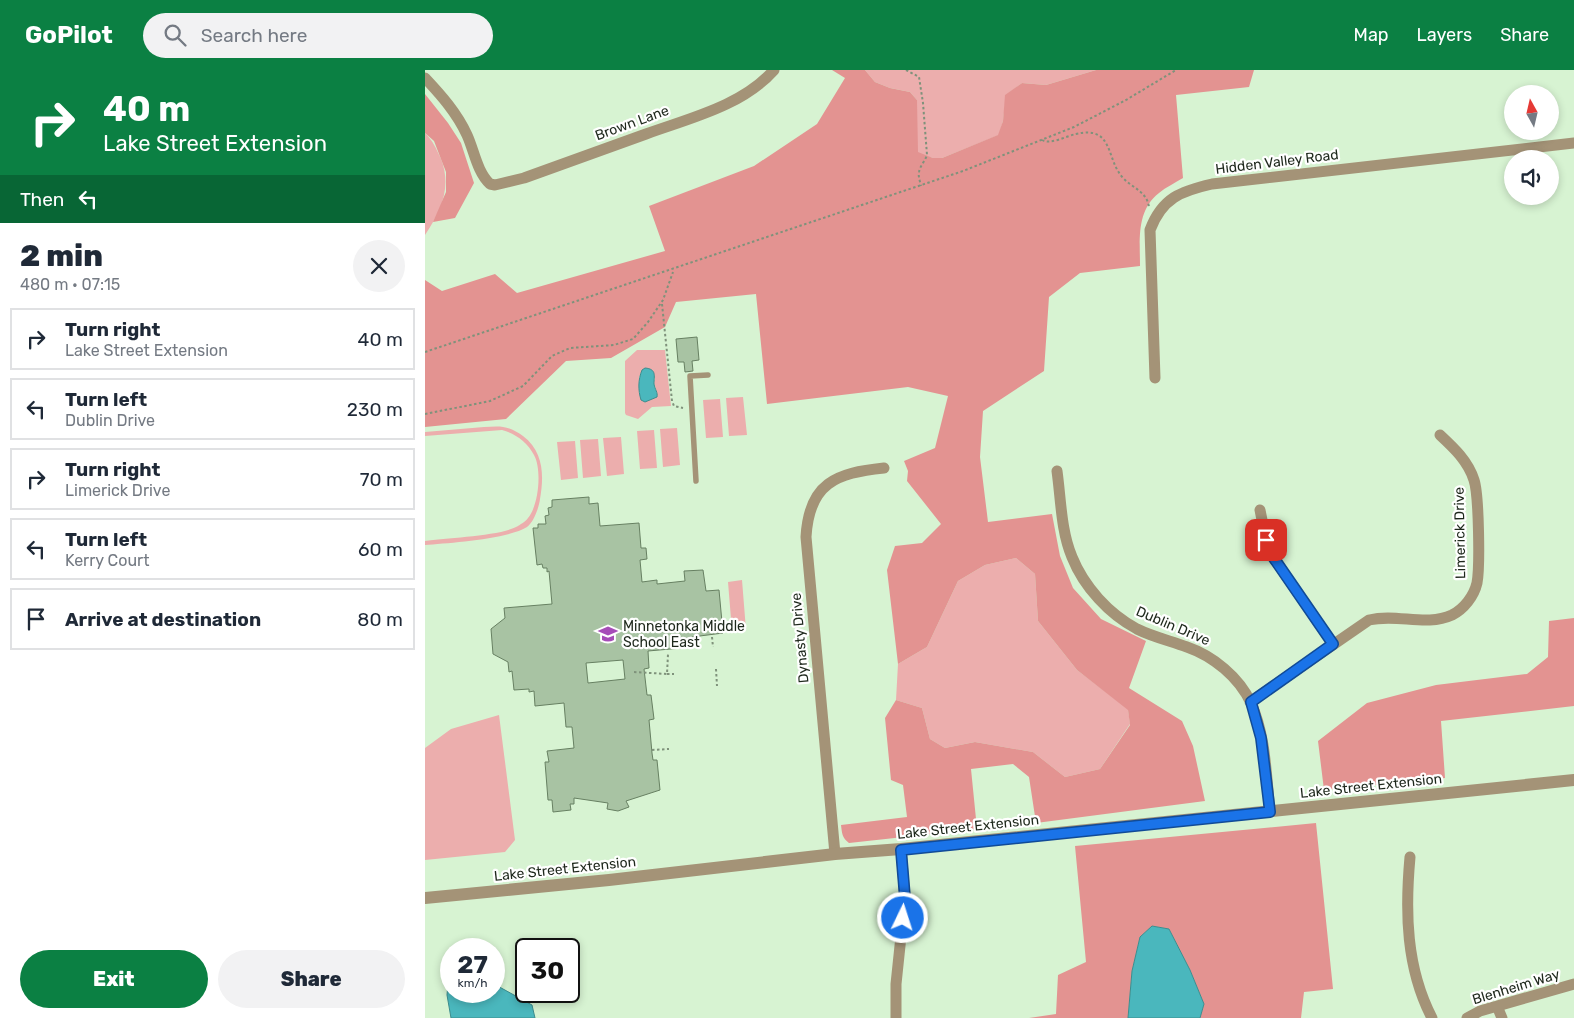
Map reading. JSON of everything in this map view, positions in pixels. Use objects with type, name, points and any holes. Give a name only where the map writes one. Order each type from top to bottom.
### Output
[{"type":"street","name":"Brown Lane","points":[[425,78],[454,112],[467,134],[482,174],[490,184],[499,185],[524,178],[710,111],[744,95],[765,80],[775,70]]},
{"type":"street","name":"Hidden Valley Road","points":[[1155,378],[1149,230],[1154,218],[1174,196],[1212,184],[1574,143]]},
{"type":"street","name":"Limerick Drive","points":[[1251,702],[1369,620],[1380,617],[1439,619],[1453,614],[1463,607],[1472,596],[1477,583],[1478,570],[1477,500],[1474,481],[1466,463],[1440,434]]},
{"type":"street","name":"Dynasty Drive","points":[[835,854],[806,537],[807,520],[816,497],[835,479],[859,471],[884,468]]},
{"type":"street","name":"Dublin Drive","points":[[1057,472],[1062,518],[1072,557],[1092,592],[1113,612],[1138,629],[1206,655],[1237,682],[1251,702],[1261,738],[1270,812]]},
{"type":"street","points":[[1260,510],[1271,554],[1333,644]]},
{"type":"street","name":"Lake Street Extension","points":[[425,898],[609,880],[835,854],[901,850],[1574,780]]},
{"type":"street","points":[[896,1018],[896,984],[905,898],[901,850]]},
{"type":"street","points":[[1410,857],[1407,888],[1407,920],[1410,951],[1418,982],[1432,1018]]},
{"type":"street","name":"Blenheim Way","points":[[1467,1018],[1480,1011],[1574,984]]},
{"type":"street","points":[[1497,1006],[1502,1018]]},
{"type":"lane","points":[[696,481],[690,376],[708,375]]},
{"type":"path","points":[[906,70],[919,77],[923,103],[927,155],[919,168],[921,186]]},
{"type":"path","points":[[425,352],[963,171],[1074,127],[1126,100],[1176,70]]},
{"type":"path","points":[[1042,140],[1049,142],[1085,132],[1101,137],[1107,143],[1123,178],[1141,192],[1149,203],[1150,211],[1154,218]]},
{"type":"path","points":[[425,414],[491,401],[523,386],[552,356],[570,348],[614,345],[633,339],[662,302],[673,270]]},
{"type":"path","points":[[662,302],[672,401],[674,406],[693,411]]},
{"type":"path","points":[[712,637],[713,646]]},
{"type":"path","points":[[667,674],[668,654]]},
{"type":"path","points":[[716,669],[717,686]]},
{"type":"path","points":[[634,672],[675,674]]},
{"type":"path","points":[[651,750],[669,749]]},
{"type":"shaded area","points":[[832,70],[865,70],[875,82],[890,88],[910,92],[917,100],[918,152],[933,158],[942,158],[998,135],[1003,121],[1005,95],[1022,83],[1046,85],[1096,70],[1254,70],[1249,87],[1176,95],[1183,178],[1159,193],[1146,208],[1141,226],[1140,266],[1080,273],[1049,297],[1044,371],[983,411],[980,457],[988,522],[1052,514],[1060,556],[1073,588],[1101,619],[1146,641],[1129,688],[1182,721],[1193,746],[1205,801],[1036,823],[1029,777],[1013,764],[971,769],[977,829],[849,843],[845,839],[841,825],[907,817],[903,785],[891,780],[885,718],[896,700],[922,708],[930,739],[945,748],[975,742],[1033,752],[1065,777],[1100,769],[1130,725],[1128,710],[1077,670],[1038,621],[1035,574],[1016,558],[985,565],[958,581],[927,647],[898,664],[887,570],[895,546],[922,543],[941,524],[907,481],[908,471],[904,461],[935,448],[948,396],[908,387],[767,404],[756,294],[676,302],[665,327],[611,358],[566,361],[506,419],[425,427],[425,280],[442,291],[495,274],[517,293],[665,251],[649,206],[754,166],[817,124],[845,78]]},
{"type":"shaded area","points":[[865,70],[1096,70],[1046,85],[1022,83],[1006,95],[1003,121],[999,135],[942,158],[933,158],[917,153],[917,100],[910,92],[890,88],[875,82]]},
{"type":"shaded area","points":[[425,94],[461,143],[474,183],[455,218],[433,222],[446,192],[446,172],[434,141],[425,133]]},
{"type":"shaded area","points":[[425,133],[436,148],[441,159],[444,169],[445,189],[440,208],[425,235]]},
{"type":"shaded area","points":[[637,350],[665,350],[671,406],[652,407],[638,419],[626,415],[625,361]],"holes":[[[642,370],[655,377],[654,383],[657,393],[639,394],[639,378]]]},
{"type":"shaded area","points":[[743,397],[747,435],[729,436],[726,398]]},
{"type":"shaded area","points":[[720,399],[723,437],[706,438],[703,400]]},
{"type":"shaded area","points":[[484,427],[511,429],[523,436],[535,449],[541,465],[542,482],[534,518],[527,527],[506,535],[478,540],[425,545],[425,541],[485,535],[508,530],[523,523],[532,512],[537,496],[538,469],[534,455],[521,439],[502,430],[425,436],[425,432]]},
{"type":"shaded area","points":[[677,428],[680,465],[663,467],[660,429]]},
{"type":"shaded area","points":[[654,430],[657,468],[640,469],[637,431]]},
{"type":"shaded area","points":[[621,437],[624,474],[607,476],[603,438]]},
{"type":"shaded area","points":[[598,439],[601,476],[583,478],[580,440]]},
{"type":"shaded area","points":[[575,441],[578,478],[561,480],[557,442]]},
{"type":"shaded area","points":[[1016,558],[1035,574],[1038,621],[1077,670],[1128,709],[1130,724],[1100,769],[1065,777],[1033,752],[975,742],[945,748],[930,739],[922,708],[896,700],[898,664],[927,647],[958,581],[985,565]]},
{"type":"shaded area","points":[[742,580],[746,630],[732,631],[728,582]]},
{"type":"shaded area","points":[[1574,618],[1574,706],[1441,721],[1445,778],[1324,790],[1318,741],[1367,703],[1436,685],[1527,674],[1548,657],[1549,621]]},
{"type":"shaded area","points":[[499,715],[515,840],[505,852],[425,860],[425,748],[451,729]]},
{"type":"shaded area","points":[[1316,823],[1333,989],[1304,992],[1301,1018],[1200,1018],[1204,1004],[1190,970],[1169,929],[1152,926],[1140,937],[1132,971],[1128,1018],[1029,1018],[1056,1014],[1058,975],[1086,962],[1075,846]]},
{"type":"water","points":[[645,368],[653,371],[657,397],[645,402],[641,400],[639,385],[642,370]]},
{"type":"water","points":[[1152,926],[1169,929],[1190,970],[1204,1004],[1200,1018],[1128,1018],[1132,971],[1140,937]]},
{"type":"water","points":[[505,990],[515,996],[515,1003],[528,1003],[532,1005],[535,1018],[451,1018],[448,1003],[505,1003]]},
{"type":"building","points":[[697,337],[699,360],[692,361],[693,371],[685,372],[684,362],[678,362],[676,339]]},
{"type":"building","points":[[589,497],[589,504],[598,503],[600,526],[639,523],[641,548],[646,548],[647,559],[640,560],[642,582],[657,580],[657,584],[685,581],[684,571],[703,570],[706,591],[719,590],[723,633],[692,637],[693,647],[648,651],[649,668],[644,669],[647,695],[651,695],[654,719],[649,720],[652,753],[653,760],[657,760],[660,790],[626,801],[629,807],[618,811],[607,809],[608,803],[574,798],[574,804],[570,804],[571,810],[553,812],[552,800],[548,800],[545,762],[549,762],[547,751],[574,748],[572,727],[566,727],[564,703],[535,706],[534,691],[529,692],[529,689],[514,690],[512,671],[509,672],[508,662],[493,654],[491,629],[505,618],[504,608],[552,604],[549,571],[547,572],[547,568],[543,568],[542,564],[537,565],[533,528],[538,528],[538,524],[546,524],[545,516],[549,515],[548,508],[552,507],[552,500]],"holes":[[[623,660],[625,679],[588,683],[586,663]]]},
{"type":"place","name":"Minnetonka Middle School East","points":[[608,634]]},
{"type":"route","points":[[903,918],[905,898],[901,850],[1270,812],[1261,738],[1251,702],[1333,644],[1271,554],[1266,540]]}]
